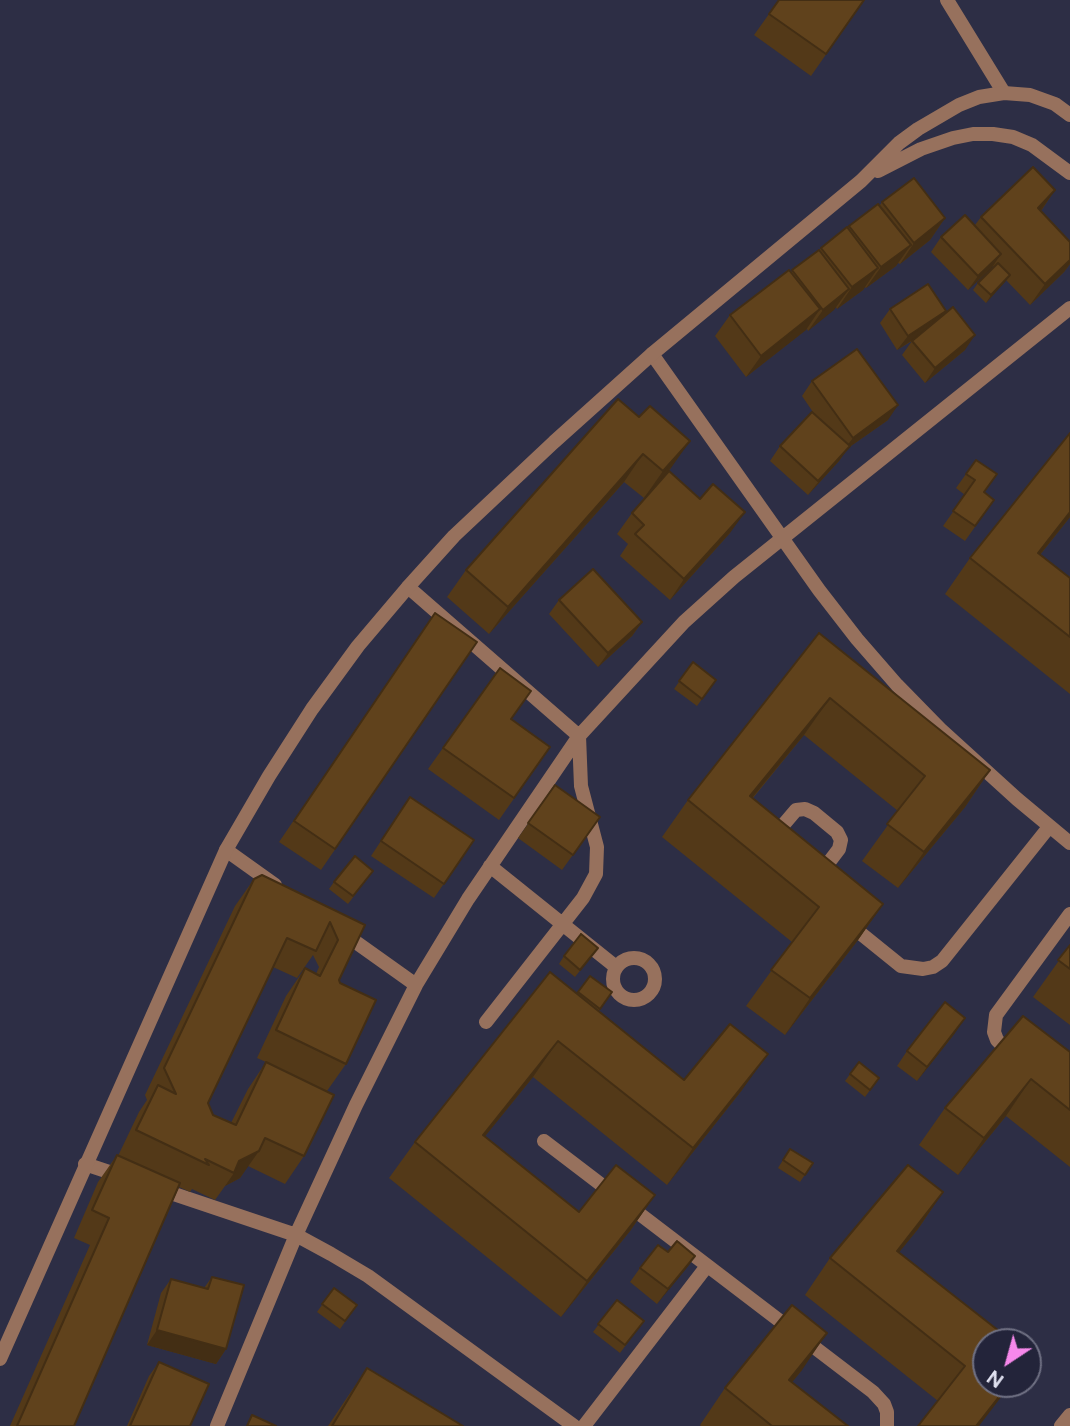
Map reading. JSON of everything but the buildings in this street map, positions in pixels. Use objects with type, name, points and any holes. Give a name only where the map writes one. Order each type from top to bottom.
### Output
[{"type":"street","points":[[947,0],[1004,93]]},
{"type":"street","points":[[0,1359],[226,850],[312,709],[358,646],[408,587],[454,536],[652,354],[928,122],[979,97],[1004,93],[1030,95],[1055,104],[1070,115]]},
{"type":"street","points":[[861,181],[921,149],[973,134],[1013,137],[1032,145],[1070,173]]},
{"type":"street","points":[[217,1426],[296,1235],[356,1105],[416,985],[490,866],[579,736],[684,622],[734,577],[1070,308]]},
{"type":"street","points":[[652,354],[782,539],[857,639],[940,729],[1070,843]]},
{"type":"street","points":[[408,587],[579,736],[581,786],[597,847],[598,861],[590,886],[486,1021]]},
{"type":"street","points":[[766,849],[792,812],[800,809],[810,811],[837,832],[841,840],[839,849],[815,882]]},
{"type":"street","points":[[839,917],[901,965],[911,969],[933,967],[942,961],[1049,827]]},
{"type":"street","points":[[226,850],[282,890]]},
{"type":"street","points":[[490,866],[615,967]]},
{"type":"street","points":[[1028,1067],[1002,1047],[994,1032],[994,1023],[1001,1007],[1070,914]]},
{"type":"street","points":[[327,921],[416,985]]},
{"type":"street","points":[[544,1141],[879,1397],[887,1412],[887,1426]]},
{"type":"street","points":[[85,1164],[296,1235],[368,1276],[574,1426]]},
{"type":"street","points":[[584,1426],[707,1266]]},
{"type":"street","points":[[1061,1426],[1070,1415]]}]
